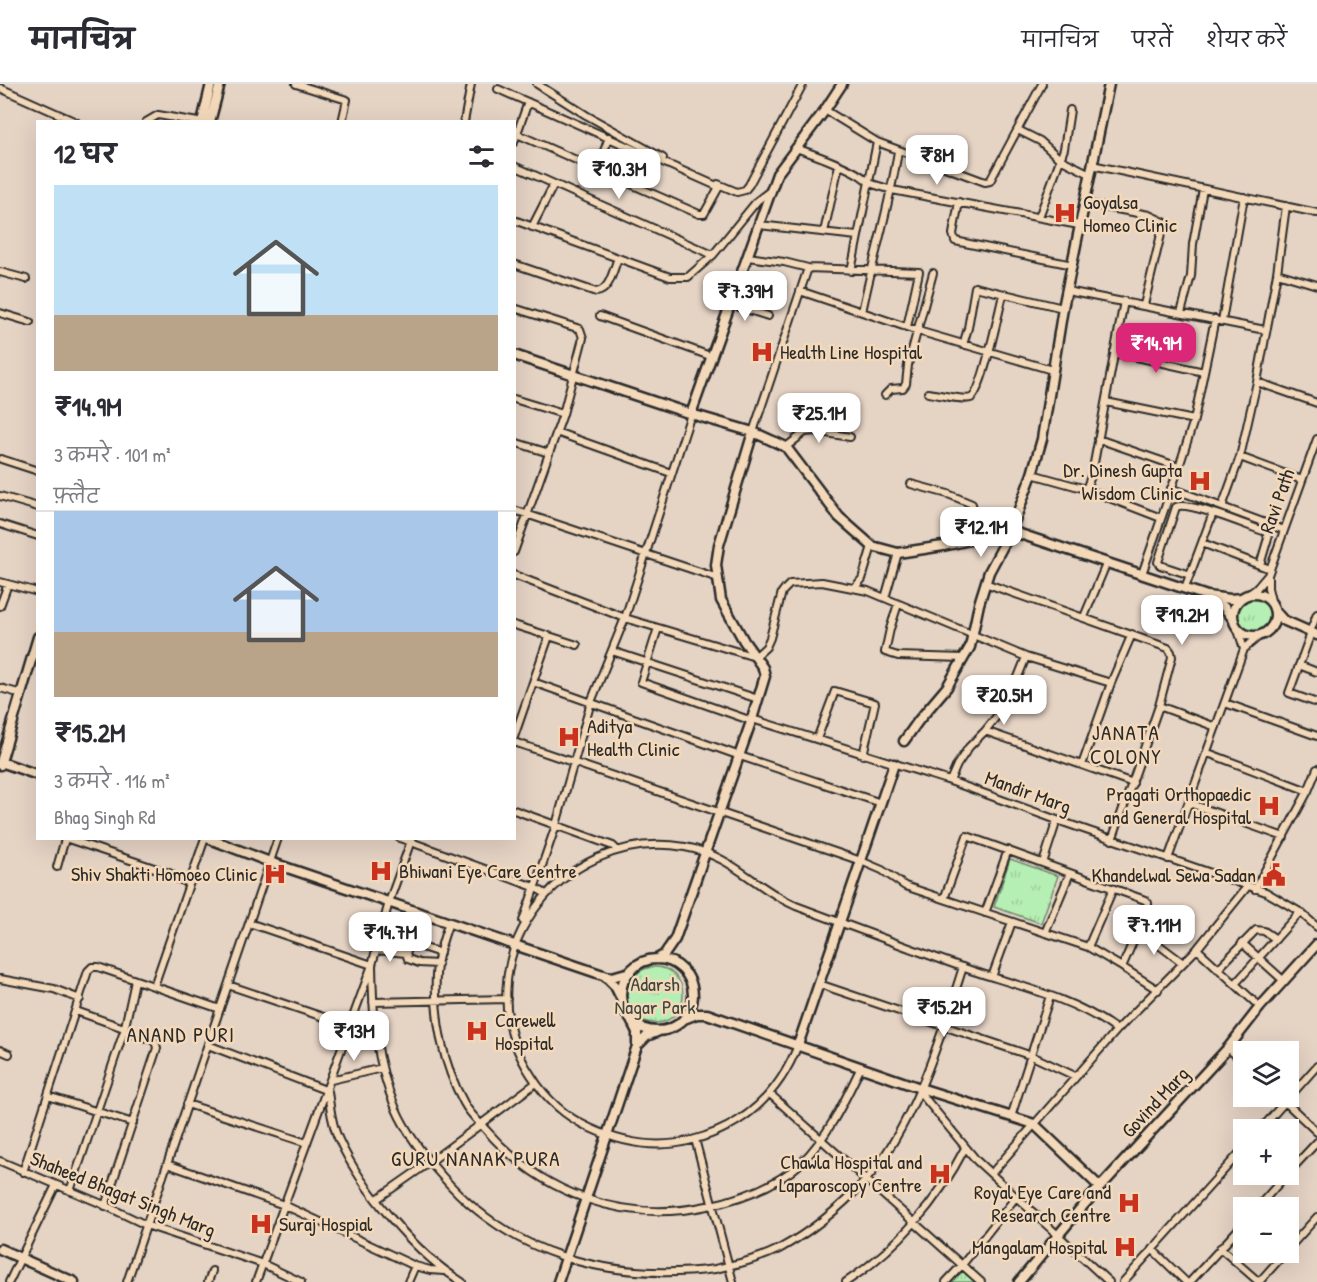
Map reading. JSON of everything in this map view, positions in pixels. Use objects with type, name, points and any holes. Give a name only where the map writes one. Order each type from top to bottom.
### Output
[{"type":"street","points":[[201,120],[211,84]]},
{"type":"street","points":[[211,120],[220,84]]},
{"type":"street","points":[[296,84],[346,99],[348,101],[343,120]]},
{"type":"street","points":[[464,120],[471,84]]},
{"type":"street","points":[[537,84],[586,115],[675,164],[737,192],[745,190],[749,185],[803,84]]},
{"type":"street","points":[[842,84],[777,174],[690,414],[625,618],[591,702],[575,764],[509,969],[507,999],[511,1032],[518,1052],[536,1083],[551,1101],[583,1125],[607,1136],[644,1144],[665,1144],[695,1139],[722,1130],[739,1121],[770,1094],[790,1065],[798,1045],[894,764]]},
{"type":"street","points":[[825,110],[878,142],[985,182],[990,181],[1042,84]]},
{"type":"street","points":[[904,741],[947,687],[970,647],[989,572],[1011,531],[1032,474],[1042,439],[1063,308],[1109,84]]},
{"type":"street","points":[[0,88],[72,120]]},
{"type":"street","points":[[498,89],[609,137],[719,187],[708,210],[704,214],[699,214],[517,134],[528,102]]},
{"type":"street","points":[[1039,217],[1066,141],[1070,110]]},
{"type":"street","points":[[149,120],[158,115],[188,120]]},
{"type":"street","points":[[1018,130],[1040,141],[1060,159],[1091,169],[1317,213]]},
{"type":"street","points":[[598,168],[609,137]]},
{"type":"street","points":[[851,271],[878,142]]},
{"type":"street","points":[[796,148],[839,165],[866,179],[868,183],[1079,225]]},
{"type":"street","points":[[862,312],[870,271],[892,189],[898,151]]},
{"type":"street","points":[[824,232],[839,165]]},
{"type":"street","points":[[516,167],[713,255]]},
{"type":"street","points":[[532,227],[554,184]]},
{"type":"street","points":[[1181,313],[1191,276],[1193,244],[1203,189]]},
{"type":"street","points":[[516,221],[679,279],[688,277],[713,255],[757,201],[771,190]]},
{"type":"street","points":[[1142,574],[1194,420],[1204,372],[1219,320],[1244,197]]},
{"type":"street","points":[[959,202],[953,234],[956,241],[1073,266]]},
{"type":"street","points":[[1083,204],[1149,215],[1164,222],[1144,305]]},
{"type":"street","points":[[1222,507],[1240,457],[1257,382],[1277,273],[1286,206]]},
{"type":"street","points":[[759,225],[857,236]]},
{"type":"street","points":[[748,257],[808,268],[919,272],[907,327]]},
{"type":"street","points":[[516,265],[596,292],[606,288],[618,258]]},
{"type":"street","points":[[211,840],[603,975],[612,977],[630,972],[643,962],[664,955],[675,939],[740,756],[765,676],[763,668],[721,600],[716,565],[719,545],[753,432],[808,268]]},
{"type":"street","points":[[0,272],[26,279]]},
{"type":"street","points":[[885,395],[891,389],[905,386],[908,365],[933,273]]},
{"type":"street","points":[[1277,273],[1317,285]]},
{"type":"street","points":[[963,345],[975,287],[1063,308]]},
{"type":"street","points":[[800,291],[918,332],[1052,370]]},
{"type":"street","points":[[1067,291],[1266,330]]},
{"type":"street","points":[[928,393],[971,398],[977,390],[1003,295]]},
{"type":"street","points":[[1086,489],[1092,474],[1124,301]]},
{"type":"street","points":[[730,304],[768,316]]},
{"type":"street","points":[[516,309],[580,329],[583,338],[563,414],[516,547]]},
{"type":"street","points":[[0,313],[30,322]]},
{"type":"street","points":[[600,316],[710,356]]},
{"type":"street","points":[[1114,352],[1204,372]]},
{"type":"street","points":[[516,356],[690,414],[753,432],[786,447],[839,517],[872,546],[898,553],[1011,531],[1207,596],[1230,599],[1260,594],[1267,597],[1283,620],[1313,633]]},
{"type":"street","points":[[1257,382],[1317,403]]},
{"type":"street","points":[[516,400],[563,414]]},
{"type":"street","points":[[1106,402],[1194,420]]},
{"type":"street","points":[[786,447],[805,432],[815,431],[850,437]]},
{"type":"street","points":[[556,432],[671,474]]},
{"type":"street","points":[[1098,439],[1179,467]]},
{"type":"street","points":[[516,443],[549,453]]},
{"type":"street","name":"Ravi Path","points":[[1269,572],[1316,443]]},
{"type":"street","points":[[1240,457],[1302,480]]},
{"type":"street","points":[[1,459],[36,470]]},
{"type":"street","points":[[1032,474],[1086,489],[1161,518]]},
{"type":"street","points":[[911,484],[948,494],[972,504],[974,514],[969,540]]},
{"type":"street","points":[[1171,488],[1284,530]]},
{"type":"street","points":[[0,496],[36,506]]},
{"type":"street","points":[[1197,507],[1200,499]]},
{"type":"street","points":[[1190,575],[1160,565],[1159,556],[1176,507],[1182,504],[1197,507],[1268,535],[1260,565]]},
{"type":"street","points":[[516,511],[718,578]]},
{"type":"street","points":[[1185,588],[1213,513]]},
{"type":"street","points":[[1251,527],[1254,519]]},
{"type":"street","points":[[0,524],[36,535]]},
{"type":"street","points":[[1154,541],[1164,544]]},
{"type":"street","points":[[1202,543],[1260,565],[1269,572]]},
{"type":"street","points":[[855,587],[862,579],[872,546]]},
{"type":"street","points":[[885,598],[898,553]]},
{"type":"street","points":[[1084,617],[1107,562]]},
{"type":"street","points":[[1244,649],[1233,612],[1269,572]]},
{"type":"street","points":[[1168,859],[1244,649],[1266,632],[1275,618],[1268,588],[1269,572]]},
{"type":"street","points":[[516,576],[625,618],[755,657]]},
{"type":"street","points":[[0,582],[36,591]]},
{"type":"street","points":[[755,657],[766,648],[782,592],[790,585],[822,582],[855,587],[1026,657],[1110,683]]},
{"type":"street","points":[[986,583],[1132,634],[1171,651],[1172,657],[1159,705],[1112,840]]},
{"type":"street","points":[[0,606],[9,584]]},
{"type":"street","points":[[1207,596],[1224,607],[1236,624],[1248,635],[1281,627],[1295,627]]},
{"type":"street","points":[[898,603],[885,652],[898,656],[964,658]]},
{"type":"street","points":[[1317,614],[1313,633],[1289,693],[1317,703]]},
{"type":"street","points":[[516,626],[577,645]]},
{"type":"street","points":[[646,662],[657,628]]},
{"type":"street","points":[[1082,765],[1110,683],[1132,634]]},
{"type":"street","points":[[516,731],[549,636]]},
{"type":"street","points":[[36,644],[0,764],[36,774]]},
{"type":"street","points":[[612,651],[758,699]]},
{"type":"street","points":[[950,781],[969,747],[985,732],[1008,702],[1026,657]]},
{"type":"street","name":"Mandir Marg","points":[[646,662],[641,682],[752,720],[950,781],[1112,840],[1266,892],[1300,912],[1317,927]]},
{"type":"street","points":[[1299,665],[1317,672]]},
{"type":"street","points":[[533,682],[740,756],[881,803]]},
{"type":"street","points":[[0,688],[22,694]]},
{"type":"street","points":[[817,739],[835,691],[876,703],[863,754]]},
{"type":"street","points":[[1225,704],[1317,736]]},
{"type":"street","points":[[1159,705],[1216,727]]},
{"type":"street","points":[[985,732],[1133,783]]},
{"type":"street","points":[[516,743],[861,861],[882,870],[905,886],[1088,947],[1158,990]]},
{"type":"street","points":[[1208,753],[1308,791]]},
{"type":"street","points":[[1255,889],[1308,791],[1317,769]]},
{"type":"street","points":[[1189,803],[1284,837]]},
{"type":"street","points":[[516,811],[613,846],[617,850]]},
{"type":"street","points":[[1043,863],[1057,820]]},
{"type":"street","points":[[944,899],[967,836],[1145,900],[1148,908],[1122,967]]},
{"type":"street","points":[[57,867],[65,840]]},
{"type":"street","points":[[68,840],[169,873],[177,879],[190,883]]},
{"type":"street","points":[[154,986],[205,840]]},
{"type":"street","points":[[127,1282],[277,840]]},
{"type":"street","points":[[256,1282],[372,965],[389,902],[411,840],[534,887],[546,894]]},
{"type":"street","points":[[516,945],[531,913],[546,894],[580,866],[617,850],[648,845],[666,845],[706,853],[732,865],[779,899],[840,923],[1084,1009],[1117,1030]]},
{"type":"street","points":[[985,913],[1008,850]]},
{"type":"street","points":[[1045,933],[1070,873]]},
{"type":"street","points":[[991,1174],[1117,1030],[1197,949],[1247,887]]},
{"type":"street","points":[[1088,947],[1113,889]]},
{"type":"street","points":[[1235,984],[1300,912]]},
{"type":"street","points":[[449,922],[436,974],[439,1031],[454,1082],[465,1105],[518,1162],[558,1188],[585,1200],[625,1210],[664,1212],[734,1200],[774,1182],[801,1163],[821,1139],[847,1096],[861,1067]]},
{"type":"street","points":[[992,977],[1012,922]]},
{"type":"street","points":[[249,923],[372,965]]},
{"type":"street","points":[[1139,930],[1183,963]]},
{"type":"street","points":[[1218,969],[1256,930],[1276,939]]},
{"type":"street","points":[[675,939],[675,958],[689,978],[693,997],[707,1014]]},
{"type":"street","points":[[1242,943],[1284,981]]},
{"type":"street","name":"Govind Marg","points":[[1019,1282],[1100,1187],[1227,1048],[1260,1007],[1317,944]]},
{"type":"street","points":[[438,964],[412,961],[408,959],[406,953],[409,947],[415,945],[440,954]]},
{"type":"street","points":[[1197,949],[1260,1007]]},
{"type":"street","points":[[376,950],[406,953]]},
{"type":"street","points":[[657,959],[671,961],[679,966]]},
{"type":"street","points":[[372,965],[375,1039],[396,1110],[430,1162],[478,1213],[533,1249],[565,1261],[603,1271],[673,1276],[728,1266],[777,1249],[800,1236],[849,1198],[866,1180],[888,1151],[906,1119],[944,1025],[963,967]]},
{"type":"street","points":[[22,1172],[80,999],[87,971],[92,967],[98,968],[220,1009]]},
{"type":"street","points":[[622,1000],[623,984],[630,972]]},
{"type":"street","points":[[558,1282],[637,1046],[637,1032],[622,1000],[615,986],[603,975]]},
{"type":"street","points":[[0,979],[54,989],[80,999]]},
{"type":"street","points":[[70,1191],[124,1029],[135,981]]},
{"type":"street","points":[[819,984],[1032,1056],[1075,1076]]},
{"type":"street","points":[[228,985],[350,1026]]},
{"type":"street","points":[[1011,1117],[1050,996]]},
{"type":"street","points":[[684,1019],[690,1011],[693,997]]},
{"type":"street","points":[[373,1002],[507,999]]},
{"type":"street","points":[[76,1011],[156,1041],[158,1044],[105,1206]]},
{"type":"street","points":[[637,1046],[646,1036],[673,1027],[697,1014],[707,1014],[920,1088],[1034,1124],[1100,1187]]},
{"type":"street","points":[[629,1016],[644,1028],[660,1030]]},
{"type":"street","points":[[208,1045],[327,1091]]},
{"type":"street","points":[[1227,1048],[1233,1053]]},
{"type":"street","points":[[0,1050],[9,1054]]},
{"type":"street","points":[[1299,1086],[1317,1066]]},
{"type":"street","points":[[331,1080],[382,1068]]},
{"type":"street","points":[[376,1199],[536,1083]]},
{"type":"street","points":[[920,1088],[923,1096],[965,1148],[1109,1282]]},
{"type":"street","points":[[327,1091],[339,1138],[355,1170],[409,1238],[444,1271],[462,1282]]},
{"type":"street","points":[[770,1094],[981,1282]]},
{"type":"street","points":[[48,1096],[133,1123]]},
{"type":"street","points":[[187,1104],[307,1143]]},
{"type":"street","points":[[1270,1119],[1281,1107]]},
{"type":"street","points":[[1290,1107],[1317,1132]]},
{"type":"street","points":[[695,1139],[733,1282]]},
{"type":"street","points":[[1299,1162],[1317,1142]]},
{"type":"street","points":[[846,1282],[873,1262],[914,1223],[936,1198],[965,1148]]},
{"type":"street","points":[[1123,1282],[1233,1160]]},
{"type":"street","name":"Shaheed Bhagat Singh Marg","points":[[0,1161],[146,1225],[263,1264],[301,1282]]},
{"type":"street","points":[[167,1164],[284,1205],[415,1266],[444,1271]]},
{"type":"street","points":[[9,1282],[56,1185]]},
{"type":"street","points":[[1267,1197],[1278,1185]]},
{"type":"street","points":[[946,1282],[1016,1197]]},
{"type":"street","points":[[1299,1237],[1317,1217]]},
{"type":"street","points":[[1152,1249],[1188,1282],[1233,1234]]},
{"type":"street","points":[[1220,1248],[1259,1282],[1276,1263]]},
{"type":"street","points":[[0,1249],[74,1282]]},
{"type":"street","points":[[408,1282],[415,1266]]},
{"type":"street","points":[[208,1282],[212,1271]]},
{"type":"green space","points":[[1255,597],[1267,602],[1272,614],[1267,626],[1255,631],[1243,626],[1238,614],[1243,602]]},
{"type":"green space","points":[[1010,859],[1058,876],[1041,923],[994,907]]},
{"type":"green space","name":"Adarsh Nagar Park","points":[[655,967],[675,975],[683,995],[675,1015],[655,1023],[635,1015],[627,995],[635,975]]},
{"type":"green space","points":[[963,1270],[975,1282],[949,1282]]},
{"type":"place","name":"Goyalsa Homeo Clinic","points":[[1065,213]]},
{"type":"place","name":"Health Line Hospital","points":[[762,352]]},
{"type":"place","name":"Dr. Dinesh Gupta Wisdom Clinic","points":[[1200,481]]},
{"type":"place","name":"Aditya Health Clinic","points":[[569,737]]},
{"type":"place","name":"Pragati Orthopaedic and General Hospital","points":[[1269,806]]},
{"type":"place","name":"Bhiwani Eye Care Centre","points":[[381,871]]},
{"type":"place","name":"Shiv Shakti Homoeo Clinic","points":[[275,874]]},
{"type":"place","name":"Khandelwal Sewa Sadan","points":[[1274,875]]},
{"type":"place","name":"Carewell Hospital","points":[[477,1031]]},
{"type":"place","name":"Chawla Hospital and Laparoscopy Centre","points":[[940,1174]]},
{"type":"place","name":"Royal Eye Care and Research Centre","points":[[1129,1203]]},
{"type":"place","name":"Suraj Hospial","points":[[261,1224]]},
{"type":"place","name":"Mangalam Hospital","points":[[1125,1247]]},
{"type":"district","name":"JANATA COLONY","points":[[1126,745]]},
{"type":"district","name":"ANAND PURI","points":[[181,1035]]},
{"type":"district","name":"GURU NANAK PURA","points":[[476,1159]]}]
